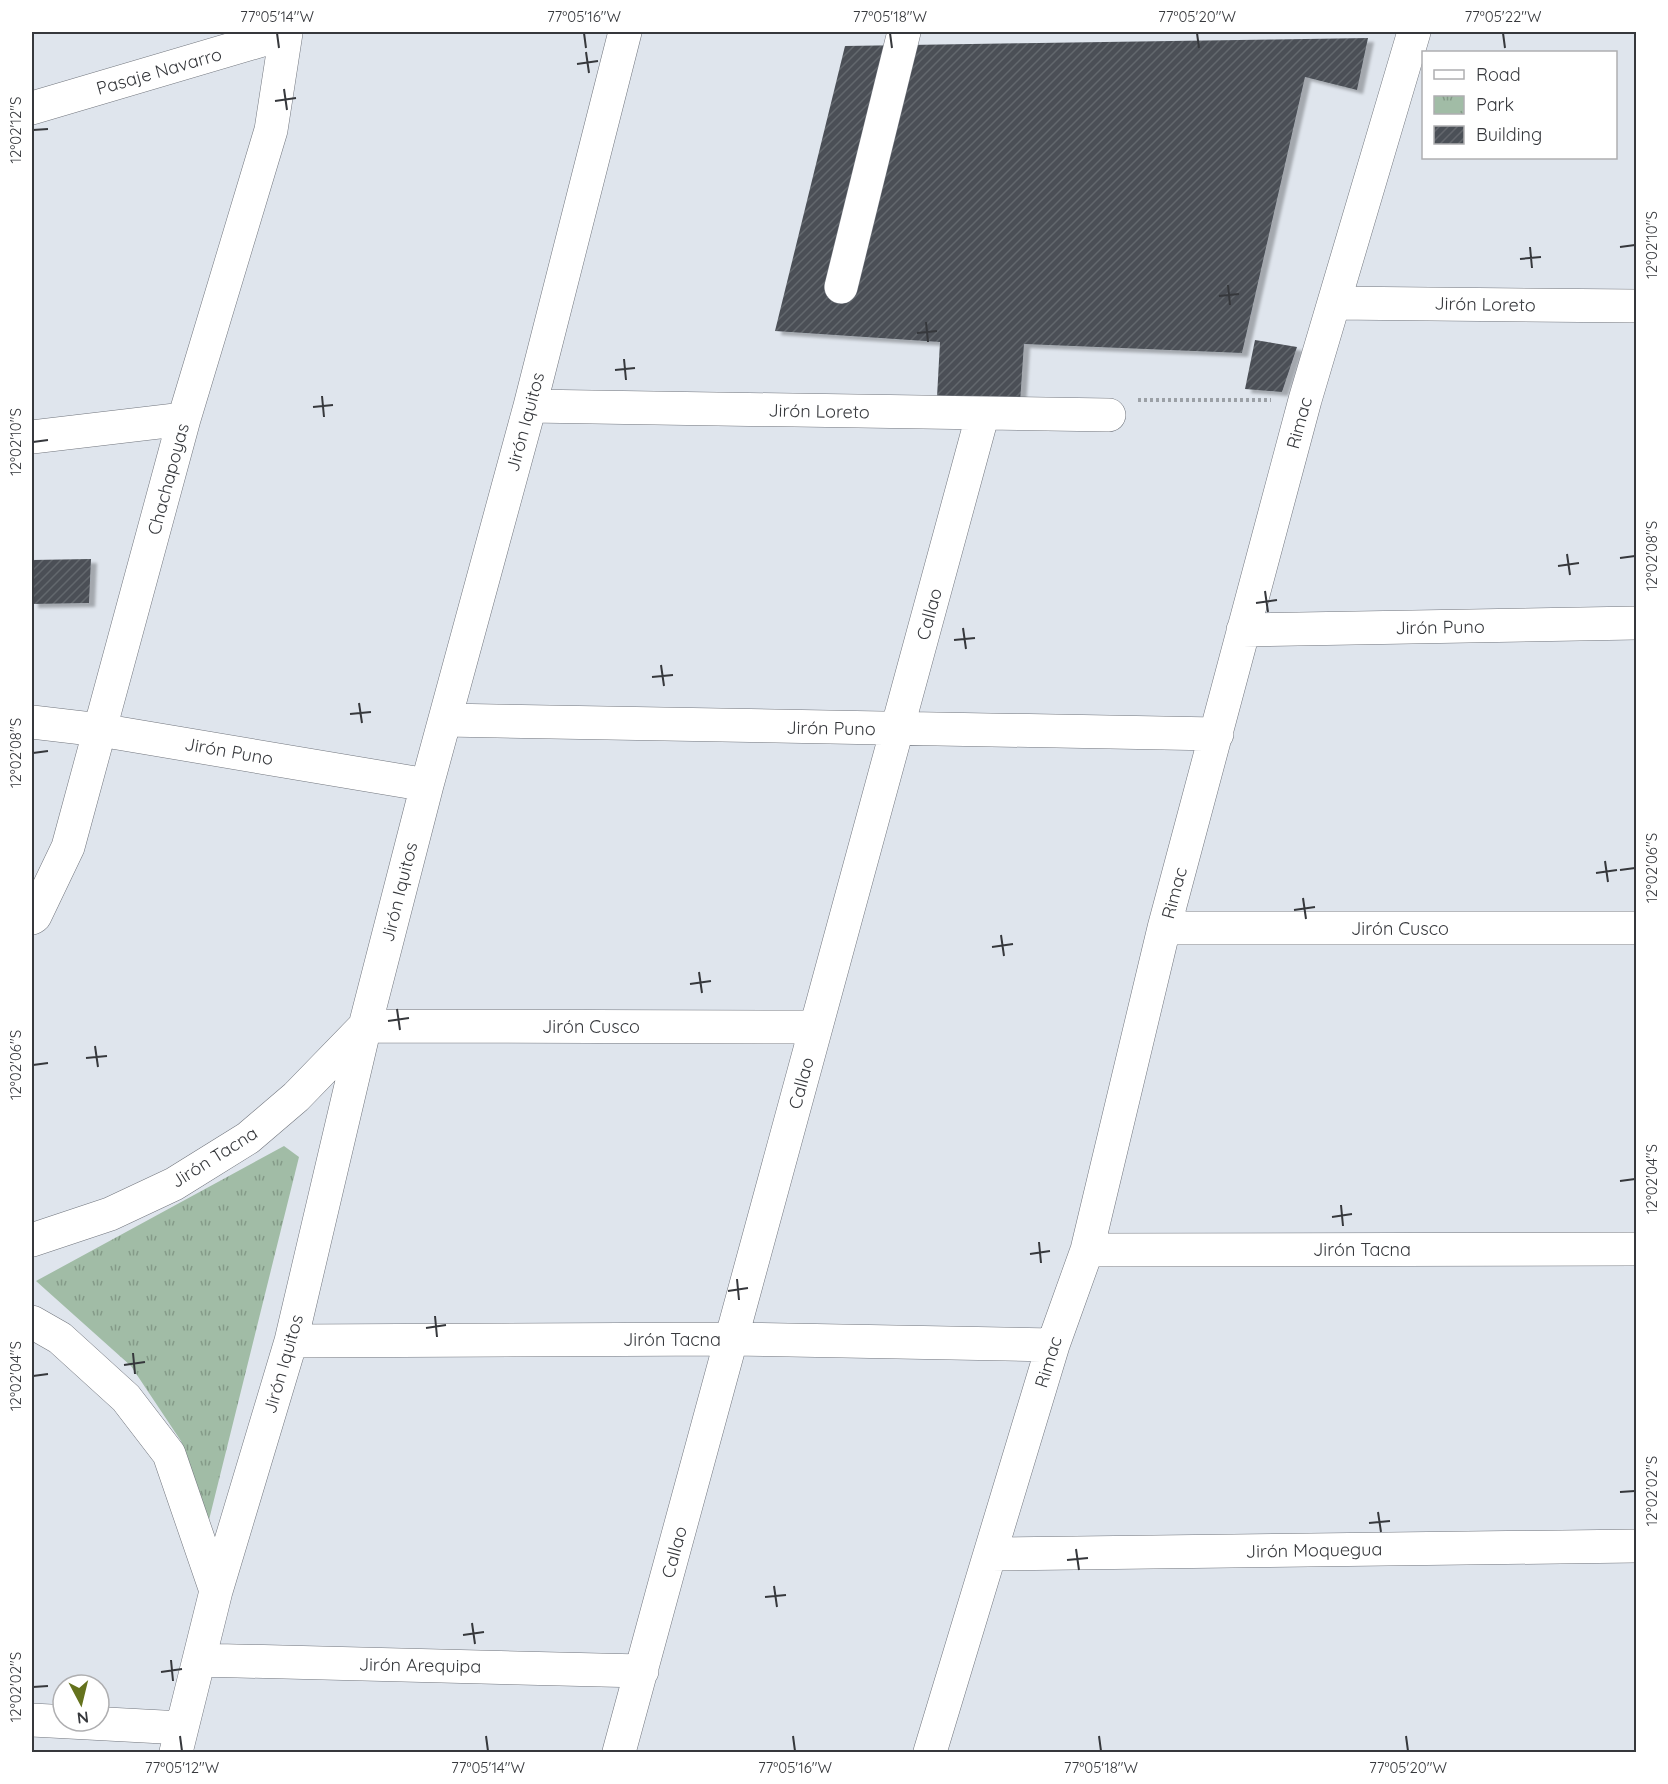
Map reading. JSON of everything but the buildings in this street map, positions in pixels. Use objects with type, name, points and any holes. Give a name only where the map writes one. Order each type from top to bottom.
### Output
[{"type":"street","name":"Pasaje Navarro","points":[[32,108],[287,32]]},
{"type":"street","name":"Chachapoyas","points":[[32,918],[68,847],[184,419],[271,130],[287,32]]},
{"type":"street","name":"Jirón Iquitos","points":[[179,1740],[216,1591],[291,1341],[365,1026],[427,785],[530,406],[625,32]]},
{"type":"street","points":[[841,287],[904,32]]},
{"type":"street","name":"Rimac","points":[[930,1752],[1053,1345],[1087,1250],[1164,928],[1243,630],[1305,400],[1414,32]]},
{"type":"street","name":"Jirón Loreto","points":[[1334,303],[1636,306]]},
{"type":"street","name":"Jirón Loreto","points":[[530,406],[1109,415]]},
{"type":"street","name":"Callao","points":[[619,1752],[983,413]]},
{"type":"street","points":[[32,437],[184,419]]},
{"type":"street","name":"Jirón Puno","points":[[1243,630],[1636,623]]},
{"type":"street","name":"Jirón Puno","points":[[445,720],[1217,734]]},
{"type":"street","name":"Jirón Puno","points":[[32,722],[100,730],[427,785]]},
{"type":"street","name":"Jirón Cusco","points":[[1164,928],[1636,928]]},
{"type":"street","name":"Jirón Cusco","points":[[365,1026],[816,1027]]},
{"type":"street","name":"Jirón Tacna","points":[[32,1240],[121,1209],[174,1184],[248,1138],[296,1097],[365,1026]]},
{"type":"street","name":"Jirón Tacna","points":[[1087,1250],[1636,1249]]},
{"type":"street","points":[[32,1322],[60,1338],[126,1398],[169,1454],[216,1591]]},
{"type":"street","name":"Jirón Tacna","points":[[291,1341],[732,1339],[1053,1345]]},
{"type":"street","name":"Jirón Moquegua","points":[[991,1554],[1636,1546]]},
{"type":"street","name":"Jirón Arequipa","points":[[199,1660],[642,1671]]},
{"type":"street","points":[[32,1720],[179,1740]]},
{"type":"path","points":[[1109,415],[1120,400],[1305,400]]},
{"type":"green space","points":[[284,1146],[299,1157],[207,1528],[181,1441],[131,1366],[36,1281]]}]
